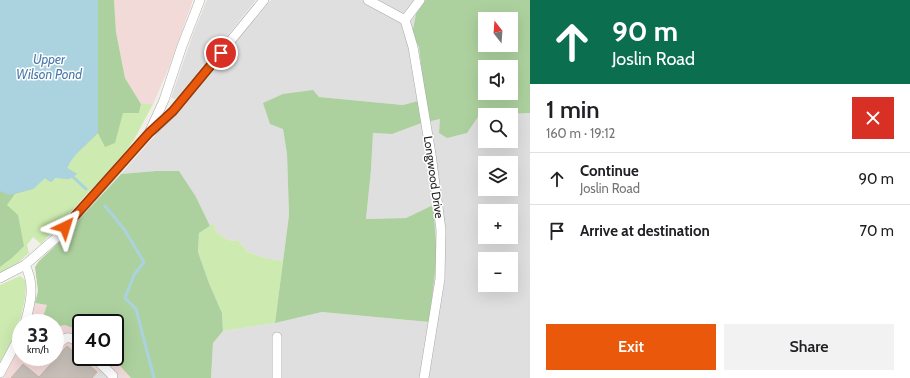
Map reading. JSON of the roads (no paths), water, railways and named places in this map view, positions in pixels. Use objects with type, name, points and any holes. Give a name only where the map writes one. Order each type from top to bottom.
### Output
[{"type":"street","points":[[149,133],[164,100],[182,46],[200,0]]},
{"type":"street","points":[[0,278],[24,265],[56,238],[149,133],[174,109],[264,0]]},
{"type":"street","points":[[368,0],[405,20],[420,0]]},
{"type":"street","name":"Longwood Drive","points":[[405,20],[413,47],[431,154],[441,230],[440,279],[424,378]]},
{"type":"street","points":[[164,100],[174,109]]},
{"type":"street","points":[[24,265],[29,274],[32,288],[27,314]]},
{"type":"street","points":[[277,337],[277,378]]},
{"type":"street","points":[[0,373],[12,352]]},
{"type":"street","points":[[103,366],[113,377]]},
{"type":"water","name":"Upper Wilson Pond","points":[[0,0],[98,0],[98,132],[77,154],[67,168],[77,174],[69,179],[55,178],[51,182],[45,178],[33,189],[9,195],[0,191]]},
{"type":"waterway","points":[[72,176],[86,189]]},
{"type":"waterway","points":[[105,206],[124,229],[144,262],[134,275],[125,298],[136,309],[154,378]]}]
